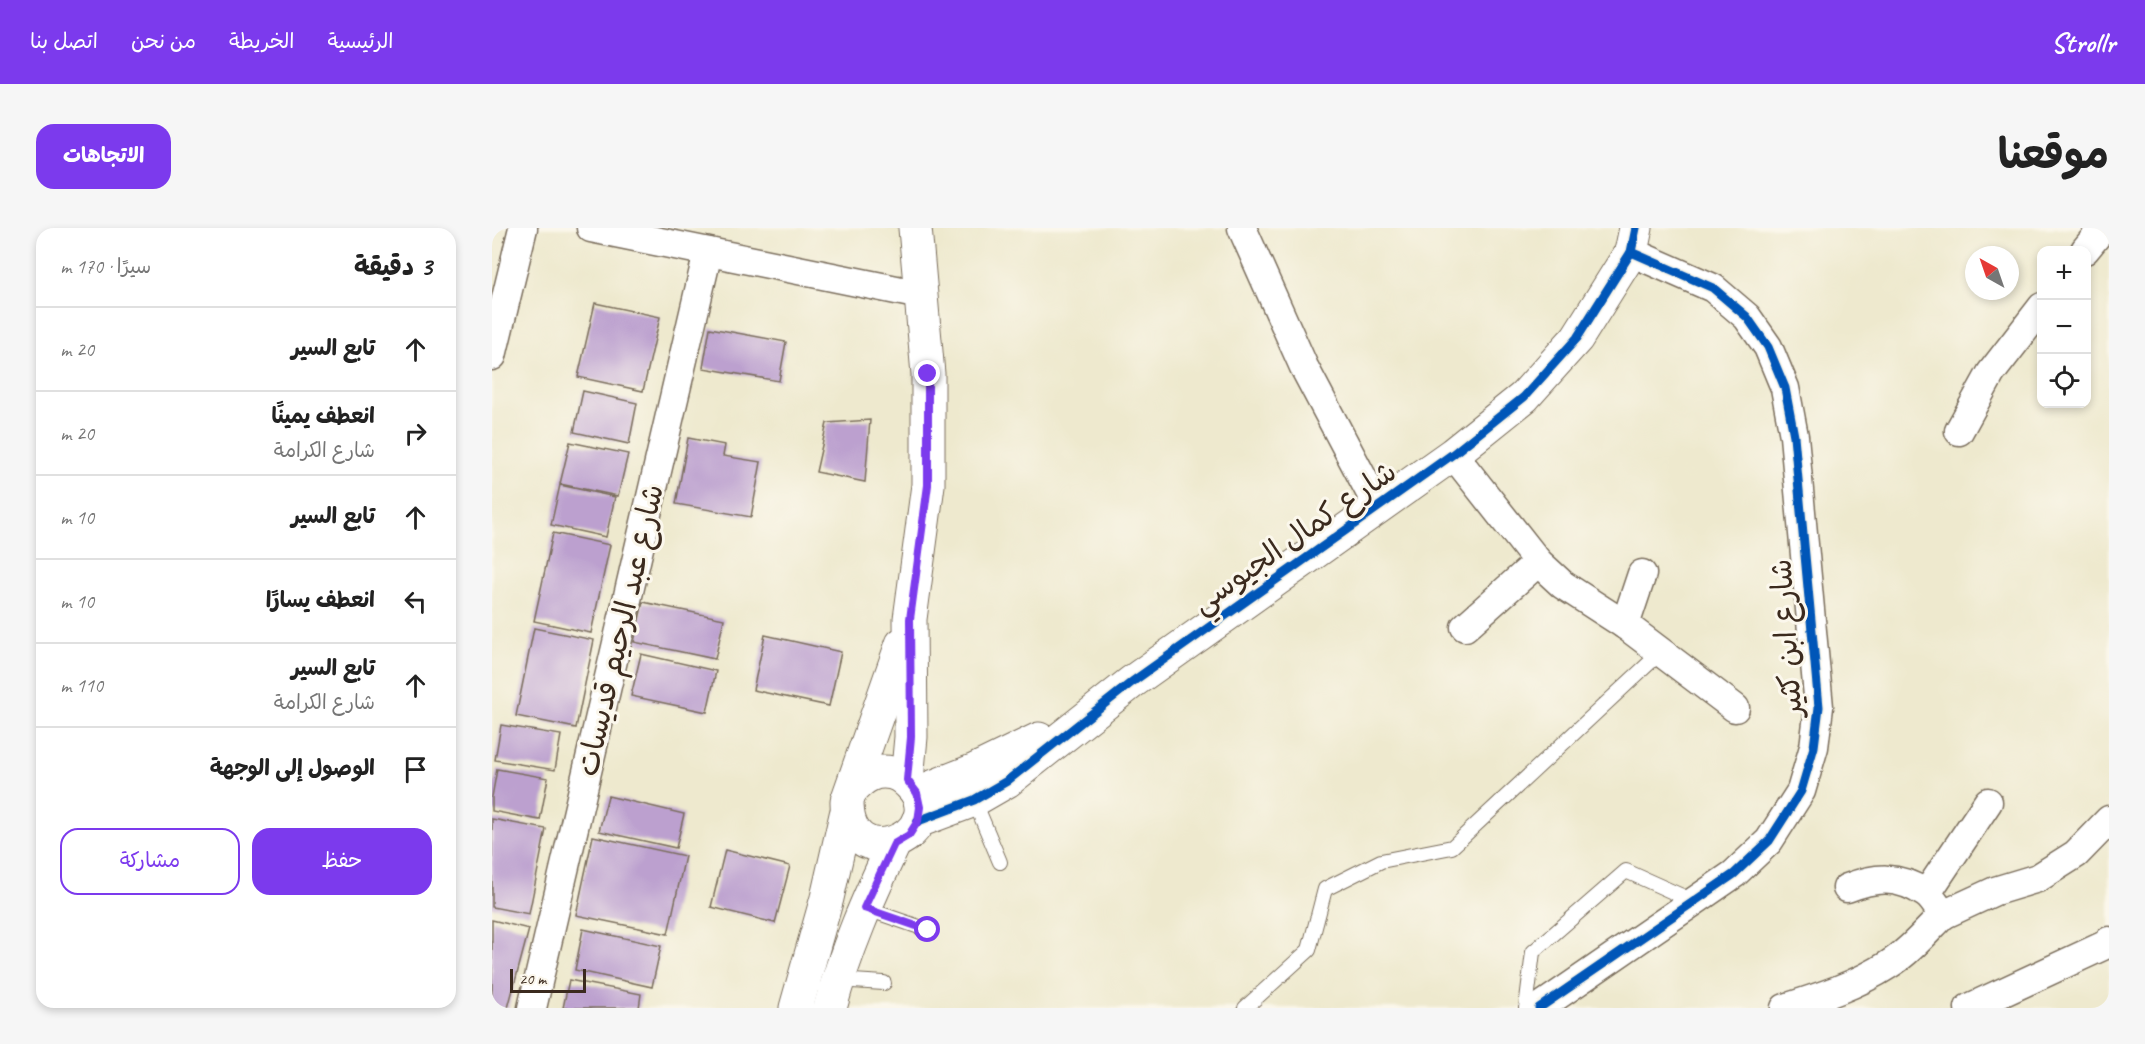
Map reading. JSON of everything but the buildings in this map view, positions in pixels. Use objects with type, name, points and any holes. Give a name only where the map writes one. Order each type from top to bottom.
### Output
[{"type":"street","points":[[492,356],[523,228]]},
{"type":"street","points":[[591,228],[921,295]]},
{"type":"street","points":[[914,798],[893,772],[877,772],[863,777],[849,802],[851,828],[862,839],[877,845],[894,844],[909,835],[914,798],[910,619],[928,485],[928,374],[915,228]]},
{"type":"street","points":[[1242,228],[1304,367],[1378,507]]},
{"type":"street","points":[[2088,246],[2103,228]]},
{"type":"street","name":"شارع كمال الجيوسي","points":[[914,798],[974,800],[1007,781],[1132,682],[1454,454],[1524,397],[1577,338],[1634,240]]},
{"type":"street","name":"شارع ابن كثير","points":[[1539,1008],[1734,874],[1769,841],[1801,791],[1814,747],[1819,707],[1794,435],[1785,388],[1768,347],[1747,317],[1713,288],[1634,240]]},
{"type":"street","name":"شارع عبد الرحيم قديسات","points":[[532,1008],[708,252]]},
{"type":"street","points":[[1959,430],[1991,373],[2037,313]]},
{"type":"street","points":[[1454,454],[1538,562],[1563,585],[1625,625],[1735,708]]},
{"type":"street","points":[[1465,627],[1538,562]]},
{"type":"street","points":[[1625,625],[1642,574]]},
{"type":"street","points":[[796,1008],[827,898],[849,802],[910,619]]},
{"type":"street","name":"شارع كمال الجيوسي","points":[[914,798],[1049,734],[1077,725]]},
{"type":"street","points":[[1785,1008],[1866,977],[1889,964],[1908,949],[1935,904],[1988,802]]},
{"type":"street","points":[[1847,888],[1867,880],[1885,878],[1935,904],[1995,891],[2038,878],[2076,854],[2109,820]]},
{"type":"street","points":[[833,994],[864,908],[894,844]]},
{"type":"street","points":[[1969,1008],[2105,945],[2109,941]]},
{"type":"lane","points":[[1245,1008],[1309,950],[1325,889],[1381,861],[1452,847],[1660,653]]},
{"type":"lane","points":[[974,800],[1000,862]]},
{"type":"lane","points":[[1527,1008],[1533,952],[1626,871],[1693,901]]},
{"type":"lane","points":[[864,908],[928,930]]},
{"type":"lane","points":[[833,994],[884,983]]},
{"type":"cycle path","points":[[918,821],[974,800],[1007,781],[1132,682],[1453,454],[1524,397],[1577,338],[1631,252],[1636,228]]},
{"type":"cycle path","points":[[1539,1008],[1734,874],[1769,841],[1801,791],[1814,747],[1819,707],[1794,436],[1785,388],[1768,347],[1747,317],[1713,288],[1631,252]]},
{"type":"route","points":[[928,374],[928,485],[910,619],[911,737],[907,780],[917,793],[920,807],[918,821],[909,835],[894,844],[864,908],[928,930]]}]
